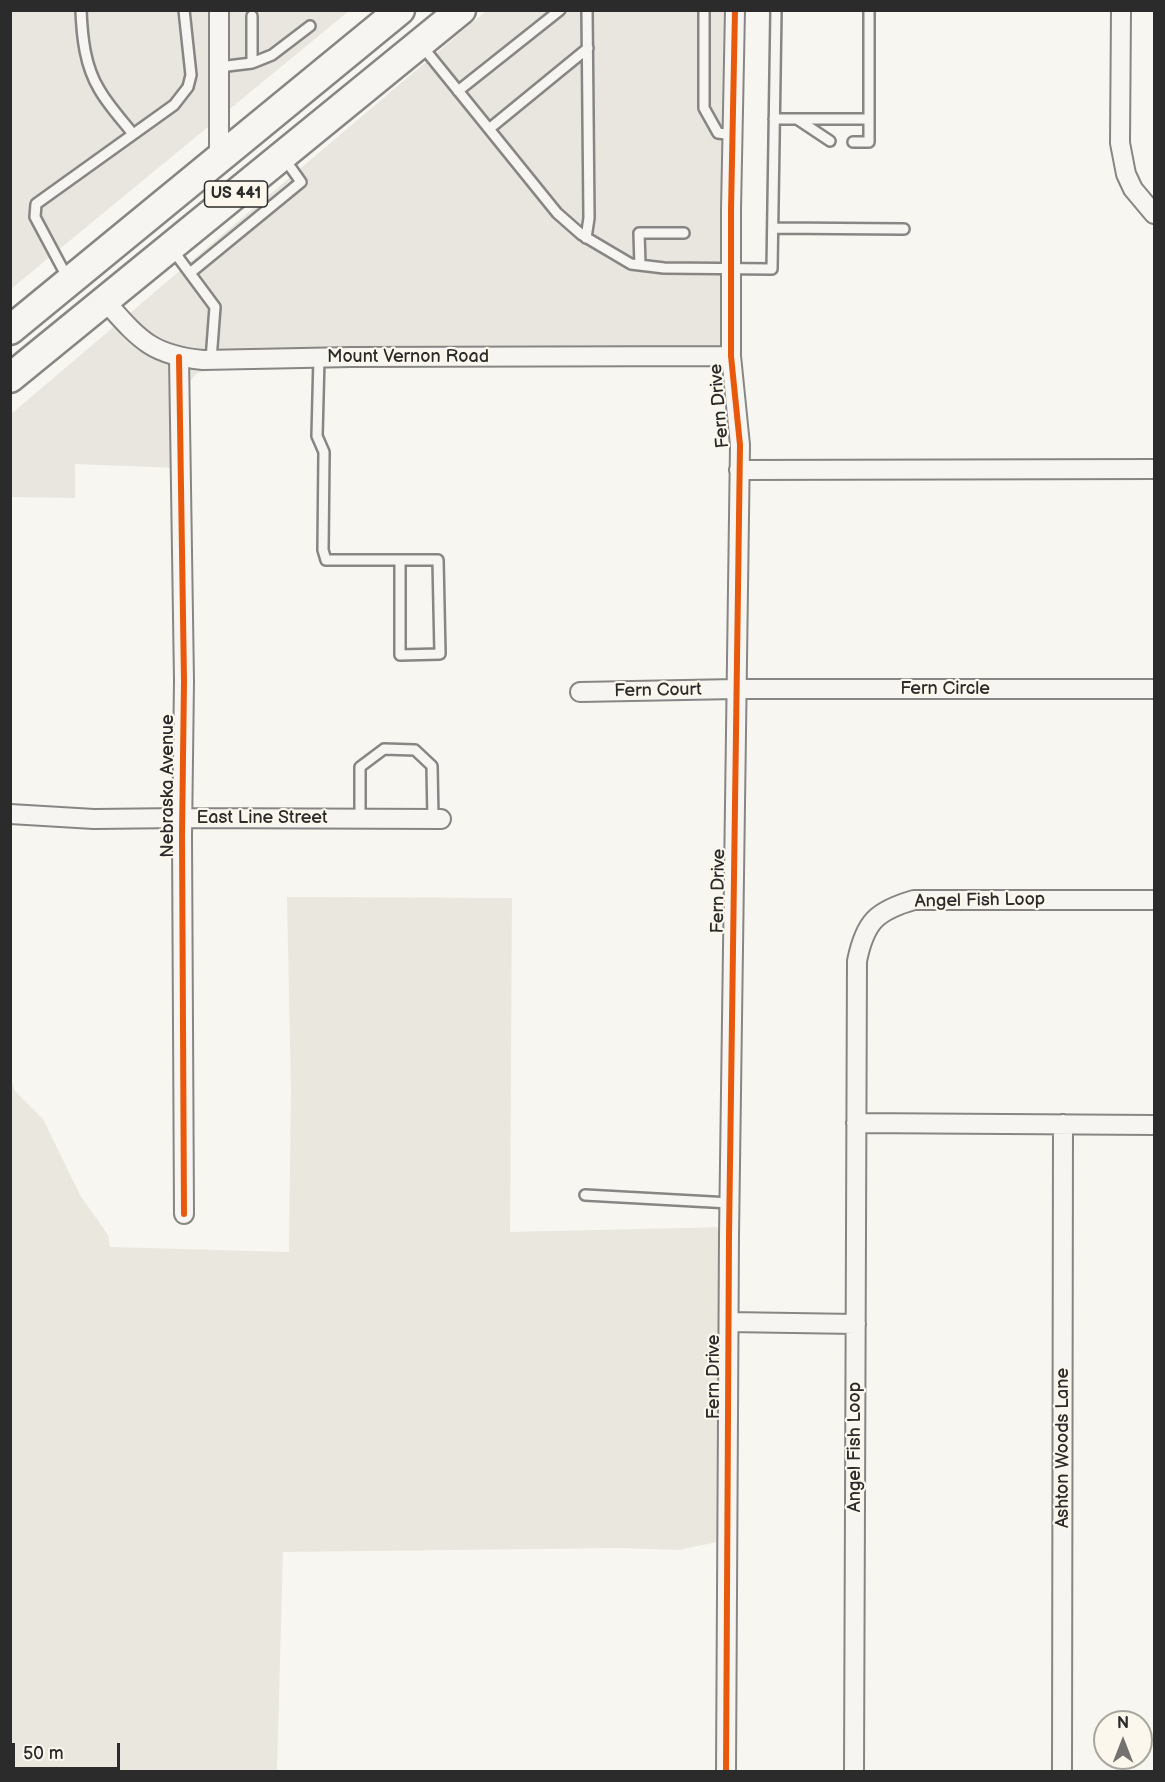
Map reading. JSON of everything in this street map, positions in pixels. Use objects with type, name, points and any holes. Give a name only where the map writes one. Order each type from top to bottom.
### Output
[{"type":"main road","name":"US 441","points":[[10,330],[400,10]]},
{"type":"main road","points":[[282,156],[282,137],[287,124],[306,104],[382,42],[412,10]]},
{"type":"main road","name":"US 441","points":[[10,378],[461,10]]},
{"type":"main road","points":[[109,298],[124,265],[208,195],[218,183],[219,160]]},
{"type":"street","points":[[219,10],[219,160]]},
{"type":"street","name":"Fern Drive","points":[[726,1772],[730,1203],[740,445],[731,356],[735,10]]},
{"type":"street","points":[[1121,10],[1120,143],[1126,174],[1133,189],[1155,214]]},
{"type":"street","name":"Mount Vernon Road","points":[[109,298],[134,334],[158,351],[179,357],[211,360],[731,356]]},
{"type":"street","name":"Nebraska Avenue","points":[[179,357],[184,681],[182,818],[184,1214]]},
{"type":"street","points":[[739,470],[1155,469]]},
{"type":"street","name":"Fern Circle","points":[[736,689],[1155,690]]},
{"type":"street","name":"Fern Court","points":[[580,692],[736,689]]},
{"type":"street","name":"East Line Street","points":[[10,814],[94,819],[437,819]]},
{"type":"street","name":"Angel Fish Loop","points":[[854,1772],[857,961],[862,939],[873,920],[892,906],[914,900],[1155,900]]},
{"type":"street","points":[[856,1123],[1155,1125]]},
{"type":"street","name":"Ashton Woods Lane","points":[[1062,1772],[1063,1124]]},
{"type":"street","points":[[729,1322],[856,1324]]},
{"type":"lane","points":[[81,10],[84,45],[98,88],[133,134]]},
{"type":"lane","points":[[70,282],[35,217],[36,204],[174,105],[188,87],[191,75],[184,10]]},
{"type":"lane","points":[[458,91],[560,10]]},
{"type":"lane","points":[[586,238],[589,218],[587,10]]},
{"type":"lane","points":[[704,10],[704,108],[718,134],[733,135]]},
{"type":"lane","points":[[420,44],[557,213],[586,238],[631,264],[664,268],[772,269],[776,10]]},
{"type":"lane","points":[[853,142],[869,142],[869,10]]},
{"type":"lane","points":[[252,16],[252,63]]},
{"type":"lane","points":[[219,67],[252,63],[272,54],[310,26]]},
{"type":"lane","points":[[489,129],[588,48]]},
{"type":"lane","points":[[774,119],[869,119]]},
{"type":"lane","points":[[797,119],[830,141]]},
{"type":"lane","points":[[190,273],[301,182],[282,156]]},
{"type":"lane","points":[[773,228],[904,229]]},
{"type":"lane","points":[[640,265],[639,233],[684,233]]},
{"type":"lane","points":[[171,247],[215,307],[211,360]]},
{"type":"lane","points":[[320,358],[317,436],[324,452],[323,550],[326,560],[400,560],[438,560],[440,654],[400,655],[400,560]]},
{"type":"lane","points":[[360,818],[360,767],[384,749],[415,750],[432,766],[437,819]]},
{"type":"lane","points":[[585,1195],[730,1203]]},
{"type":"shaded area","points":[[11,11],[349,11],[11,289]]},
{"type":"shaded area","points":[[486,11],[740,11],[739,357],[228,367],[197,373],[183,389],[179,468],[75,464],[75,498],[11,497],[11,414]]},
{"type":"shaded area","points":[[287,897],[512,898],[510,1232],[725,1227],[727,1540],[678,1550],[619,1548],[283,1552],[277,1771],[11,1771],[10,1078],[15,1091],[43,1119],[80,1195],[108,1235],[110,1247],[289,1252],[291,1091]]},
{"type":"cycle path","points":[[726,1772],[729,1235],[740,445],[731,356],[735,10]]},
{"type":"cycle path","points":[[179,357],[184,681],[182,836],[184,1214]]}]
